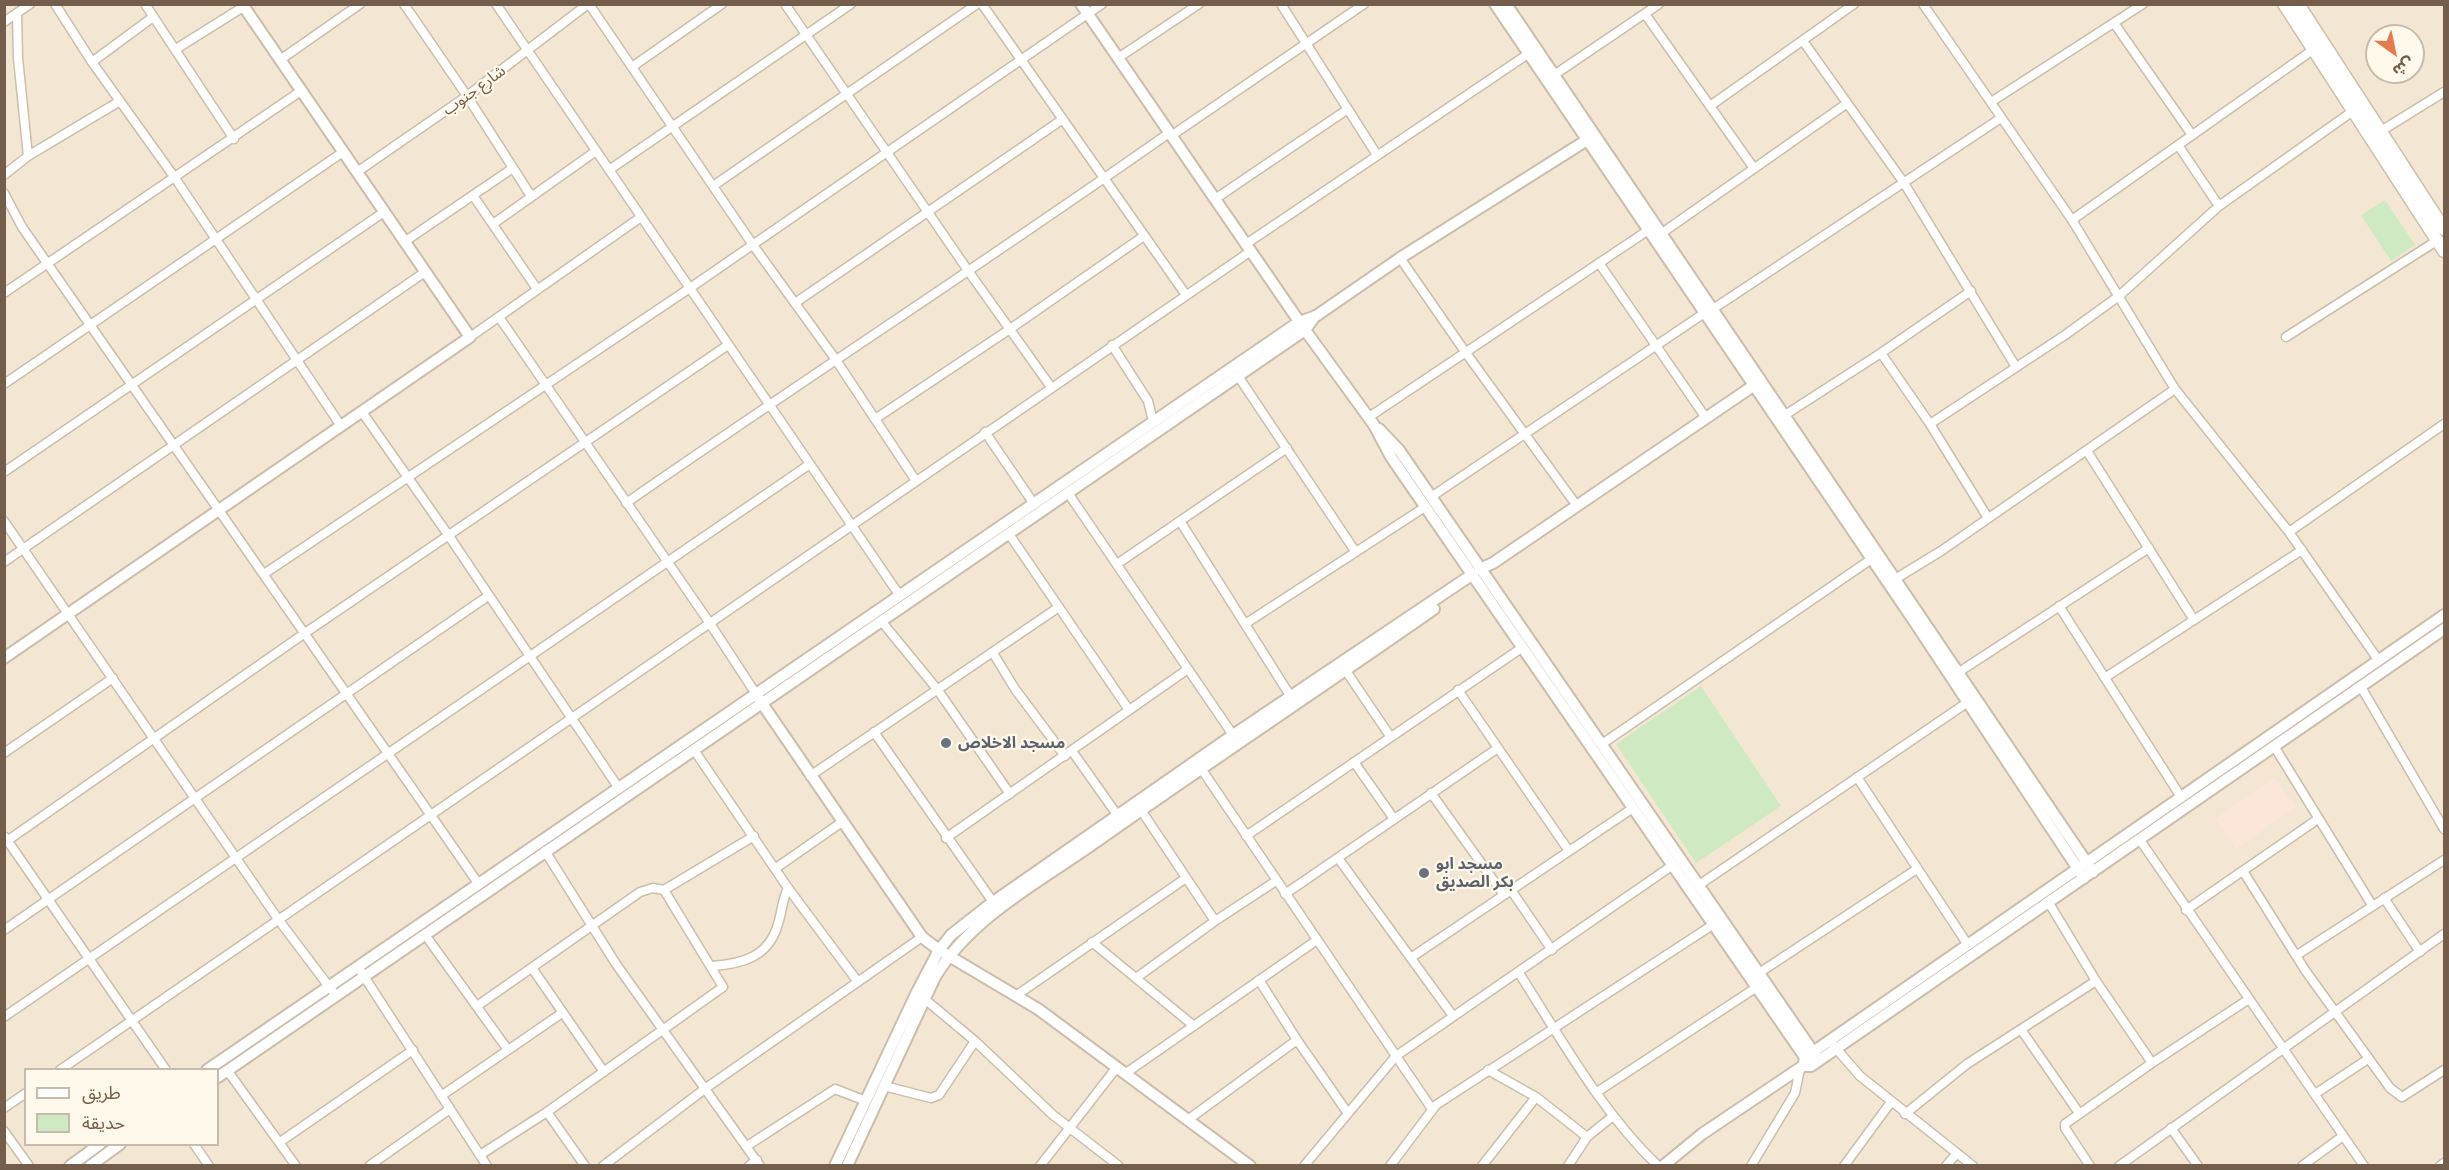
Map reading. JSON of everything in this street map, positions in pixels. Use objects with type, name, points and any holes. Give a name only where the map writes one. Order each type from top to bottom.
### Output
[{"type":"main road","points":[[2284,4],[2381,131],[2443,244]]},
{"type":"main road","points":[[2298,4],[2353,111],[2443,244]]},
{"type":"street","points":[[4,22],[30,4]]},
{"type":"street","points":[[55,4],[92,62],[175,178],[341,426]]},
{"type":"street","points":[[145,4],[234,139]]},
{"type":"street","points":[[280,60],[360,4]]},
{"type":"street","points":[[404,4],[531,196]]},
{"type":"street","points":[[496,4],[900,596]]},
{"type":"street","points":[[588,4],[753,245],[836,360],[916,481]]},
{"type":"street","name":"شارع جنوب","points":[[357,172],[467,96],[588,4]]},
{"type":"street","points":[[632,67],[722,4]]},
{"type":"street","points":[[785,4],[969,272],[1052,387]]},
{"type":"street","points":[[609,170],[850,4]]},
{"type":"street","points":[[713,186],[977,4]]},
{"type":"street","points":[[982,4],[1186,296]]},
{"type":"street","points":[[264,574],[753,245],[1021,59],[1084,9],[1102,4]]},
{"type":"street","points":[[1118,58],[1198,4]]},
{"type":"street","points":[[1281,4],[1377,155]]},
{"type":"street","points":[[626,503],[769,404],[969,272],[1104,178],[1364,4]]},
{"type":"street","points":[[1495,4],[1647,231],[1785,415],[1968,702],[2086,871]]},
{"type":"street","points":[[1506,4],[1662,233],[1753,386],[1870,560],[1892,580],[1959,672],[2086,871]]},
{"type":"street","points":[[1554,75],[1659,4]]},
{"type":"street","points":[[1710,105],[1854,4]]},
{"type":"street","points":[[1923,4],[2072,220],[2175,389],[2289,532],[2379,661]]},
{"type":"street","points":[[2124,4],[2129,13]]},
{"type":"street","points":[[1991,102],[2143,4]]},
{"type":"street","points":[[176,49],[242,6],[470,337]]},
{"type":"street","points":[[1084,9],[1302,326],[1372,421],[1395,445],[1428,502],[1602,744],[1699,885],[1759,973],[1808,1062]]},
{"type":"street","points":[[17,14],[18,58],[28,156]]},
{"type":"street","points":[[1645,14],[1753,167]]},
{"type":"street","points":[[92,62],[153,17]]},
{"type":"street","points":[[2114,23],[2192,135]]},
{"type":"street","points":[[1803,41],[1846,105],[1904,183],[2016,367]]},
{"type":"street","points":[[2072,220],[2318,46]]},
{"type":"street","points":[[63,1068],[1186,296],[1377,155],[1528,54]]},
{"type":"street","points":[[4,293],[234,139],[301,91]]},
{"type":"street","points":[[2381,131],[2445,92]]},
{"type":"street","points":[[4,175],[28,156],[120,101]]},
{"type":"street","points":[[1662,233],[1753,167],[1846,105]]},
{"type":"street","points":[[1215,199],[1348,109]]},
{"type":"street","points":[[1930,424],[2066,335],[2119,296],[2219,206],[2353,111]]},
{"type":"street","points":[[1245,624],[1708,311],[2001,118]]},
{"type":"street","points":[[795,303],[1063,119]]},
{"type":"street","points":[[210,1068],[328,986],[361,972],[426,936],[545,850],[694,750],[759,699],[900,596],[1034,504],[1078,479],[1400,258],[1587,140]]},
{"type":"street","points":[[2178,145],[2219,206]]},
{"type":"street","points":[[492,224],[596,151]]},
{"type":"street","points":[[4,384],[343,152]]},
{"type":"street","points":[[404,242],[513,168]]},
{"type":"street","points":[[4,193],[22,227],[478,883]]},
{"type":"street","points":[[474,196],[537,289]]},
{"type":"street","points":[[4,472],[384,212]]},
{"type":"street","points":[[4,658],[641,217]]},
{"type":"street","points":[[1372,421],[1466,353],[1647,231]]},
{"type":"street","points":[[875,419],[1144,236]]},
{"type":"street","points":[[2286,337],[2443,244]]},
{"type":"street","points":[[1400,258],[1577,506]]},
{"type":"street","points":[[1599,262],[1706,418]]},
{"type":"street","points":[[4,562],[425,272]]},
{"type":"street","points":[[1785,415],[1971,291]]},
{"type":"street","points":[[499,317],[922,937],[943,953],[1017,995],[1250,1166]]},
{"type":"street","points":[[219,1076],[336,996],[361,972],[478,883],[618,788],[882,622],[1068,493],[1078,479],[1153,421],[1221,381],[1238,376],[1302,326]]},
{"type":"street","points":[[165,1068],[5,840],[728,345]]},
{"type":"street","points":[[1112,345],[1148,401],[1153,421]]},
{"type":"street","points":[[1881,353],[1930,424],[1988,518]]},
{"type":"street","points":[[1238,376],[1355,551]]},
{"type":"street","points":[[835,1166],[951,935],[993,902],[1118,816],[1346,671],[1493,563],[1753,386]]},
{"type":"street","points":[[1892,580],[1941,551],[2175,389]]},
{"type":"street","points":[[362,412],[449,536],[618,788]]},
{"type":"street","points":[[2289,532],[2445,424]]},
{"type":"street","points":[[985,432],[1034,504]]},
{"type":"street","points":[[1117,564],[1287,447]]},
{"type":"street","points":[[2087,451],[2194,620]]},
{"type":"street","points":[[4,1017],[810,464]]},
{"type":"street","points":[[1068,493],[1233,735]]},
{"type":"street","points":[[4,521],[278,919],[336,996]]},
{"type":"street","points":[[1180,521],[1291,697]]},
{"type":"street","points":[[1009,534],[1129,710]]},
{"type":"street","points":[[1959,672],[2149,548]]},
{"type":"street","points":[[2106,677],[2302,550]]},
{"type":"street","points":[[1602,744],[1870,560]]},
{"type":"street","points":[[1479,574],[1523,646],[1808,1062]]},
{"type":"street","points":[[943,953],[1141,810],[1233,735],[1479,574]]},
{"type":"street","points":[[4,930],[488,596]]},
{"type":"street","points":[[2059,606],[2181,796]]},
{"type":"street","points":[[810,776],[1059,607]]},
{"type":"street","points":[[1663,1166],[1702,1134],[2049,903],[2181,796],[2445,615]]},
{"type":"street","points":[[882,622],[937,689],[1010,794]]},
{"type":"street","points":[[1833,1045],[1968,945],[2140,840],[2445,628]]},
{"type":"street","points":[[1245,836],[1523,646]]},
{"type":"street","points":[[993,653],[1015,689],[1118,816]]},
{"type":"street","points":[[946,838],[1188,669]]},
{"type":"street","points":[[1346,671],[1390,736]]},
{"type":"street","points":[[4,753],[113,678]]},
{"type":"street","points":[[2361,687],[2445,829]]},
{"type":"street","points":[[1458,690],[1569,851]]},
{"type":"street","points":[[1699,885],[1968,702]]},
{"type":"street","points":[[874,732],[946,838],[993,902]]},
{"type":"street","points":[[2274,746],[2372,905]]},
{"type":"street","points":[[1285,894],[1498,748]]},
{"type":"street","points":[[694,750],[788,888],[858,982]]},
{"type":"street","points":[[1354,762],[1394,819]]},
{"type":"street","points":[[1198,765],[1432,1109]]},
{"type":"street","points":[[1857,777],[1968,945]]},
{"type":"street","points":[[1431,793],[1552,950]]},
{"type":"street","points":[[1412,957],[1633,807]]},
{"type":"street","points":[[2435,813],[2445,807]]},
{"type":"street","points":[[1141,810],[1215,921]]},
{"type":"street","points":[[2186,910],[2318,819]]},
{"type":"street","points":[[776,868],[842,822]]},
{"type":"street","points":[[477,1006],[640,892],[653,888],[664,890],[754,836]]},
{"type":"street","points":[[2140,840],[2364,1166]]},
{"type":"street","points":[[545,850],[616,964],[747,1146],[755,1164]]},
{"type":"street","points":[[1338,858],[1453,1016]]},
{"type":"street","points":[[2297,955],[2445,860]]},
{"type":"street","points":[[1304,1166],[1396,1056],[1673,865]]},
{"type":"street","points":[[1759,973],[1917,868]]},
{"type":"street","points":[[2243,871],[2334,1013],[2390,1088],[2402,1097],[2445,1070]]},
{"type":"street","points":[[1017,995],[1186,878]]},
{"type":"street","points":[[1136,978],[1215,921],[1276,881]]},
{"type":"street","points":[[712,966],[744,962],[771,942],[777,928],[783,897],[788,888]]},
{"type":"street","points":[[480,1155],[548,1112],[722,989],[723,985],[712,966],[664,890]]},
{"type":"street","points":[[2384,898],[2420,952]]},
{"type":"street","points":[[2049,903],[2096,981],[2152,1063]]},
{"type":"street","points":[[1390,1166],[1432,1109],[1553,1027],[1714,924]]},
{"type":"street","points":[[2119,1166],[2445,934]]},
{"type":"street","points":[[426,936],[508,1050]]},
{"type":"street","points":[[603,1166],[706,1088],[922,937]]},
{"type":"street","points":[[1040,1166],[1068,1127],[1122,1070],[1194,1026],[1317,939]]},
{"type":"street","points":[[1092,942],[1194,1026]]},
{"type":"street","points":[[532,968],[604,1072]]},
{"type":"street","points":[[361,972],[487,1166]]},
{"type":"street","points":[[1519,973],[1613,1116],[1658,1166]]},
{"type":"street","points":[[1260,980],[1297,1040],[1347,1112]]},
{"type":"street","points":[[1905,1114],[1967,1064],[1995,1045],[2022,1031],[2096,981]]},
{"type":"street","points":[[1597,1092],[1757,987]]},
{"type":"street","points":[[921,995],[975,1041],[1068,1127],[1119,1166]]},
{"type":"street","points":[[847,1166],[884,1086],[921,995]]},
{"type":"street","points":[[2090,1166],[2064,1126],[2079,1113],[2152,1063],[2250,999]]},
{"type":"street","points":[[441,1096],[562,1013]]},
{"type":"street","points":[[2022,1031],[2079,1113]]},
{"type":"street","points":[[1189,1119],[1297,1040]]},
{"type":"street","points":[[884,1086],[931,1098],[939,1095],[975,1041]]},
{"type":"street","points":[[1833,1045],[1860,1076],[1890,1102],[1973,1166]]},
{"type":"street","points":[[280,1142],[413,1050]]},
{"type":"street","points":[[2315,1094],[2368,1059]]},
{"type":"street","points":[[1751,1166],[1795,1093],[1808,1062]]},
{"type":"street","points":[[227,1070],[296,1166]]},
{"type":"street","points":[[1488,1070],[1536,1097],[1587,1137]]},
{"type":"street","points":[[747,1146],[835,1089],[866,1101]]},
{"type":"street","points":[[4,1108],[24,1094]]},
{"type":"street","points":[[1482,1166],[1536,1097]]},
{"type":"street","points":[[1844,1166],[1890,1102]]},
{"type":"street","points":[[369,1166],[450,1109]]},
{"type":"street","points":[[548,1112],[585,1166]]},
{"type":"street","points":[[1568,1166],[1587,1137],[1613,1116]]},
{"type":"street","points":[[2171,1128],[2198,1166]]},
{"type":"street","points":[[4,1131],[29,1166]]},
{"type":"street","points":[[2302,1166],[2343,1136]]},
{"type":"street","points":[[70,1166],[97,1146]]},
{"type":"street","points":[[90,1166],[117,1146]]},
{"type":"street","points":[[195,1146],[209,1166]]},
{"type":"street","points":[[1946,1166],[1957,1153]]},
{"type":"street","points":[[2440,1166],[2445,1163]]},
{"type":"shaded area","points":[[5,5],[2444,5],[2444,1165],[5,1165]]},
{"type":"shaded area","points":[[2274,777],[2296,807],[2236,849],[2215,819]]},
{"type":"green space","points":[[2385,200],[2415,245],[2391,261],[2361,215]]},
{"type":"green space","points":[[1701,686],[1781,806],[1696,863],[1616,744]]},
{"type":"place","name":"مسجد الاخلاص","points":[[946,743]]},
{"type":"place","name":"مسجد ابو بكر الصديق","points":[[1424,873]]}]
